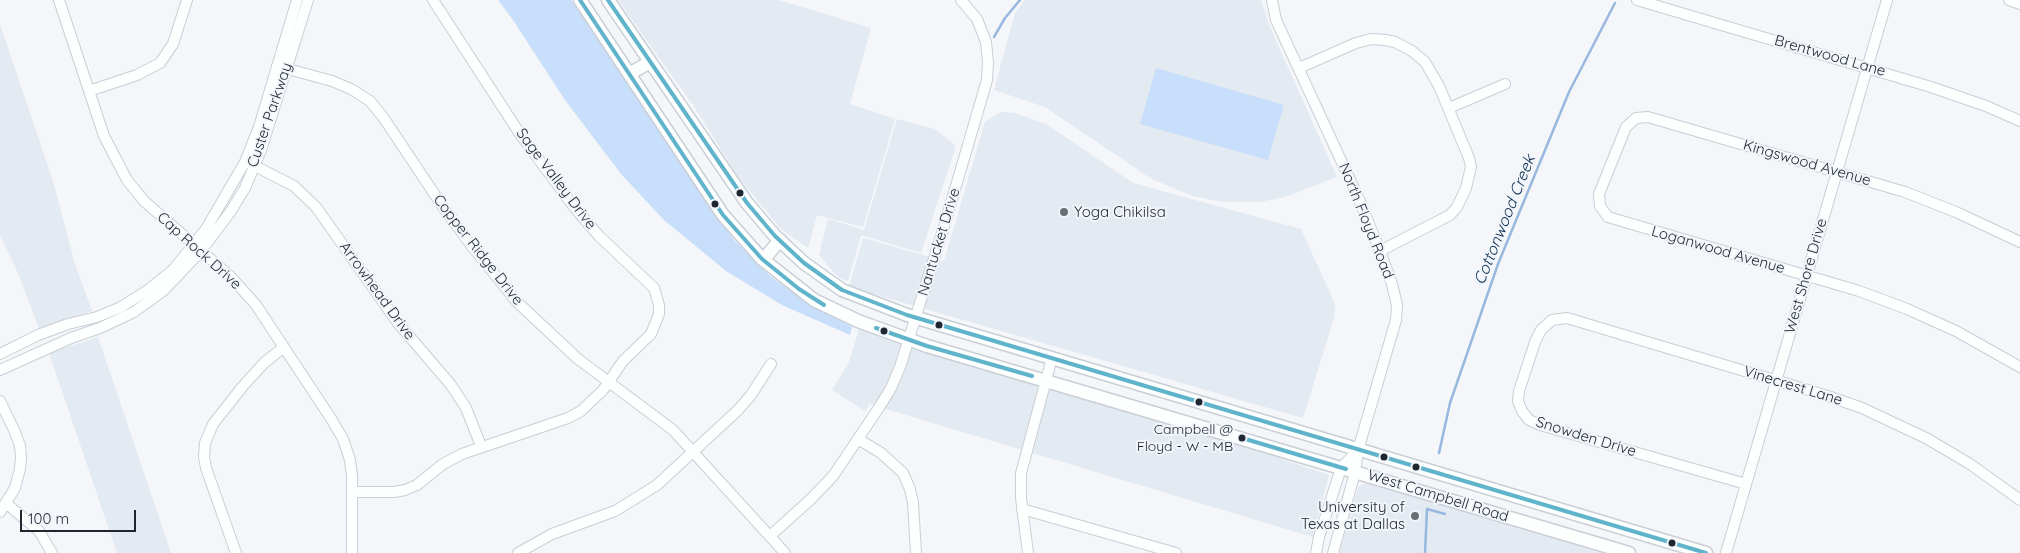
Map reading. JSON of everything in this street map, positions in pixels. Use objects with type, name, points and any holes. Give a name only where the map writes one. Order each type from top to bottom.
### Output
[{"type":"main road","name":"West Campbell Road","points":[[580,0],[723,214],[763,260],[814,300],[858,321],[908,340],[1628,553]]},
{"type":"main road","name":"West Campbell Road","points":[[608,0],[732,184],[780,240],[815,273],[842,290],[884,308],[915,318],[1705,553]]},
{"type":"main road","points":[[629,74],[650,62]]},
{"type":"main road","points":[[763,260],[780,240]]},
{"type":"main road","points":[[1233,435],[1239,413]]},
{"type":"street","name":"Cap Rock Drive","points":[[58,0],[111,152],[127,180],[144,202],[231,277],[250,298],[343,439],[350,460],[352,553]]},
{"type":"street","points":[[89,91],[137,76],[160,63],[173,44],[187,0]]},
{"type":"street","name":"Custer Parkway","points":[[282,67],[297,0]]},
{"type":"street","name":"Custer Parkway","points":[[0,370],[134,312],[163,291],[197,248],[218,210],[250,164],[259,127],[308,0]]},
{"type":"street","name":"Sage Valley Drive","points":[[352,492],[394,492],[405,490],[417,485],[443,464],[462,454],[568,418],[591,402],[623,361],[651,334],[659,314],[654,288],[599,236],[574,207],[526,141],[433,0]]},
{"type":"street","name":"Nantucket Drive","points":[[770,536],[833,476],[891,388],[915,318],[987,80],[986,42],[977,20],[961,0]]},
{"type":"street","name":"North Floyd Road","points":[[1272,0],[1276,20],[1380,251],[1392,284],[1397,312],[1358,450],[1355,472],[1333,553]]},
{"type":"street","name":"Brentwood Lane","points":[[1637,0],[1868,67],[1959,96],[2020,122]]},
{"type":"street","name":"West Shore Drive","points":[[1726,553],[1887,0]]},
{"type":"street","points":[[2009,0],[2020,4]]},
{"type":"street","points":[[1299,68],[1356,43],[1371,40],[1395,42],[1405,46],[1425,62],[1449,108],[1471,167],[1462,198],[1450,215],[1380,251]]},
{"type":"street","name":"Copper Ridge Drive","points":[[282,67],[332,81],[370,101],[383,117],[443,207],[503,287],[534,319],[608,382],[662,421],[693,451],[785,553]]},
{"type":"street","points":[[1449,108],[1505,84]]},
{"type":"street","name":"Kingswood Avenue","points":[[1611,162],[1626,127],[1636,118],[1648,117],[1904,192],[1956,212],[2020,242]]},
{"type":"street","name":"Loganwood Avenue","points":[[1611,162],[1599,194],[1600,206],[1608,217],[1859,291],[1907,309],[1956,331],[2020,367]]},
{"type":"street","name":"Arrowhead Drive","points":[[250,164],[294,186],[316,207],[398,323],[451,385],[466,408],[482,446]]},
{"type":"street","name":"Custer Parkway","points":[[0,354],[38,334],[97,317],[121,307],[161,281],[197,248]]},
{"type":"street","name":"Vinecrest Lane","points":[[1548,323],[1558,318],[1577,320],[1828,396],[1904,427],[1970,464],[2020,500]]},
{"type":"street","name":"Snowden Drive","points":[[1548,323],[1541,330],[1535,342],[1518,391],[1518,401],[1522,411],[1529,420],[1540,425],[1746,484]]},
{"type":"street","points":[[236,553],[205,463],[205,443],[213,424],[243,386],[264,363],[284,347]]},
{"type":"street","points":[[1028,553],[1020,485],[1022,466],[1052,358]]},
{"type":"street","points":[[524,551],[552,534],[615,512],[657,485],[738,410],[751,395],[771,364]]},
{"type":"street","points":[[0,401],[15,432],[20,446],[21,457],[15,488],[3,508],[38,531],[52,553]]},
{"type":"street","points":[[858,439],[881,454],[903,473],[913,502],[916,553]]},
{"type":"street","name":"North Floyd Road","points":[[1316,553],[1319,537],[1341,468],[1358,450]]},
{"type":"street","points":[[1022,509],[1176,553]]},
{"type":"shaded area","points":[[498,0],[571,0],[734,240],[770,276],[809,304],[852,327],[850,335],[782,305],[726,271],[664,220],[621,174],[565,100]]},
{"type":"shaded area","points":[[618,0],[779,0],[871,28],[850,104],[895,119],[863,227],[817,215],[808,248],[781,229],[739,178],[695,108]]},
{"type":"shaded area","points":[[1025,0],[1261,0],[1270,27],[1337,177],[1285,197],[1259,202],[1223,202],[1192,196],[1150,178],[1045,107],[994,90],[1015,13]]},
{"type":"shaded area","points":[[0,24],[53,181],[75,264],[92,311],[39,328],[17,271],[0,236]]},
{"type":"shaded area","points":[[1156,68],[1284,105],[1268,160],[1140,124]]},
{"type":"shaded area","points":[[1001,112],[1015,113],[1046,124],[1133,183],[1301,229],[1335,304],[1334,318],[1303,418],[849,287],[863,238],[944,261],[985,122]]},
{"type":"shaded area","points":[[897,119],[935,129],[956,146],[921,253],[861,235],[848,281],[839,278],[819,255],[828,219],[864,230]]},
{"type":"shaded area","points":[[859,329],[920,350],[1267,451],[1285,460],[1329,475],[1313,537],[869,404],[865,411],[832,390],[849,362]]},
{"type":"shaded area","points":[[98,337],[171,553],[117,553],[49,353]]},
{"type":"shaded area","name":"University of Texas at Dallas","points":[[1367,482],[1600,553],[1339,553],[1358,487]]},
{"type":"waterway","points":[[994,37],[1005,18],[1020,0]]},
{"type":"waterway","name":"Cottonwood Creek","points":[[1439,453],[1450,403],[1498,264],[1569,92],[1615,3]]},
{"type":"waterway","name":"Cottonwood Creek","points":[[1425,553],[1427,509],[1445,514]]},
{"type":"transit line","points":[[580,0],[723,215],[762,259],[799,289],[824,305]]},
{"type":"transit line","points":[[608,0],[747,203],[775,236],[804,263],[842,290],[907,315],[1706,553]]},
{"type":"transit line","points":[[876,328],[927,346],[1032,376]]},
{"type":"transit line","points":[[1242,438],[1346,469]]},
{"type":"place","name":"Yoga Chikilsa","points":[[1064,212]]},
{"type":"place","name":"Campbell @ Floyd - W - MB","points":[[1242,438]]},
{"type":"place","name":"University of Texas at Dallas","points":[[1415,516]]}]
